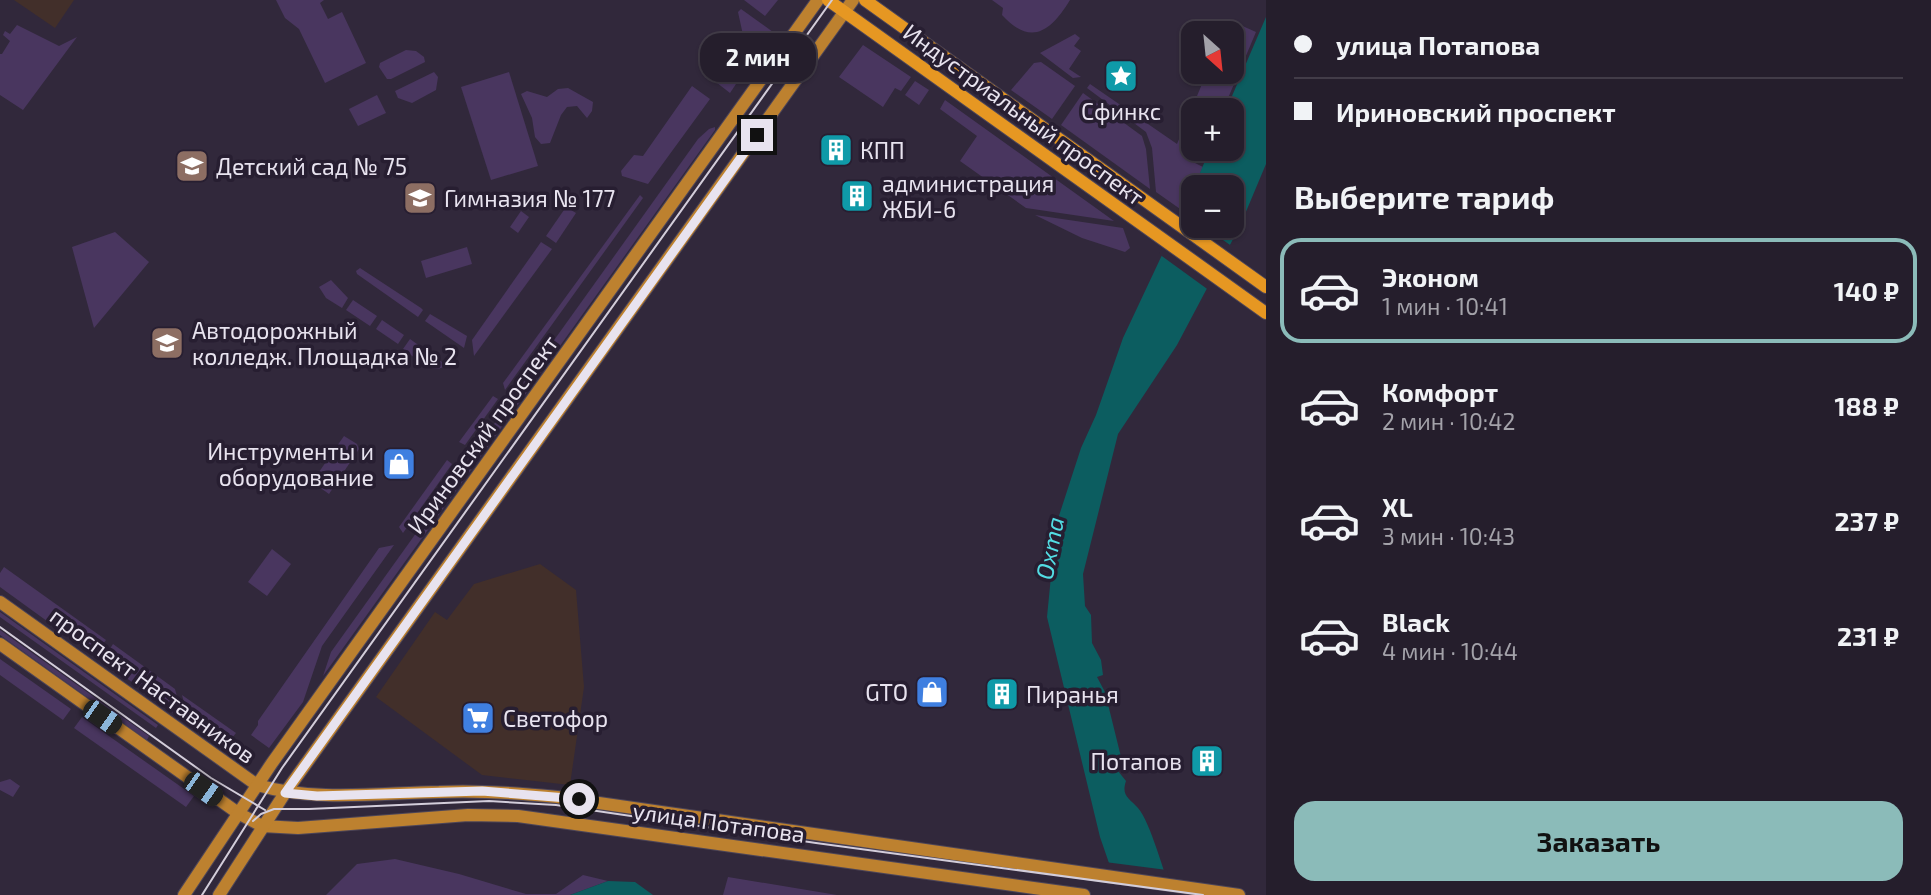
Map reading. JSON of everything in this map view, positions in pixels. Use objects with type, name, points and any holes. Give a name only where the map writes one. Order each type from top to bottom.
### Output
[{"type":"main road","name":"Ириновский проспект","points":[[184,895],[257,785],[818,0]]},
{"type":"main road","name":"Индустриальный проспект","points":[[828,0],[1233,290]]},
{"type":"main road","points":[[219,895],[285,793],[853,0]]},
{"type":"main road","name":"Индустриальный проспект","points":[[865,0],[1244,271]]},
{"type":"main road","points":[[1163,239],[1173,220]]},
{"type":"main road","points":[[1266,287],[1244,271],[1233,290],[1266,313]]},
{"type":"main road","name":"проспект Наставников","points":[[0,601],[257,785],[285,793]]},
{"type":"main road","points":[[0,644],[238,813],[262,826]]},
{"type":"main road","name":"улица Потапова","points":[[285,793],[317,796],[482,791],[557,797],[1239,895]]},
{"type":"main road","name":"улица Потапова","points":[[262,826],[298,828],[468,815],[517,816],[1084,895]]},
{"type":"shaded area","points":[[14,0],[74,0],[55,28]]},
{"type":"shaded area","points":[[276,0],[324,0],[320,3],[328,19],[342,12],[366,63],[325,83],[299,29],[285,18]]},
{"type":"shaded area","points":[[744,0],[778,0],[765,16]]},
{"type":"shaded area","points":[[992,0],[1070,0],[1048,27],[1031,32],[1022,31],[1012,25],[1002,15],[1003,8]]},
{"type":"shaded area","points":[[741,9],[773,32],[761,48],[743,35],[738,12]]},
{"type":"shaded area","points":[[1266,17],[1266,164],[1244,216],[1244,175],[1199,175],[1205,161],[1244,161],[1244,98],[1231,98],[1237,84],[1244,84],[1244,68]]},
{"type":"shaded area","points":[[17,25],[59,46],[77,37],[23,110],[0,95],[0,54],[10,41],[3,35],[5,31],[10,34]]},
{"type":"shaded area","points":[[1244,27],[1256,32],[1244,60]]},
{"type":"shaded area","points":[[1075,34],[1080,38],[1074,46],[1081,51],[1069,69],[1081,77],[1073,78],[1040,53]]},
{"type":"shaded area","points":[[740,40],[759,53],[743,74],[725,62]]},
{"type":"shaded area","points":[[863,45],[911,77],[901,91],[895,88],[883,107],[839,77]]},
{"type":"shaded area","points":[[406,50],[416,51],[424,57],[425,62],[387,79],[379,67],[380,63]]},
{"type":"shaded area","points":[[1041,62],[1075,86],[1052,119],[1011,90],[1034,63]]},
{"type":"shaded area","points":[[722,65],[740,78],[730,93],[703,72]]},
{"type":"shaded area","points":[[434,72],[438,77],[436,90],[412,103],[398,98],[395,91]]},
{"type":"shaded area","points":[[509,72],[538,166],[491,180],[461,87]]},
{"type":"shaded area","points":[[915,81],[929,90],[919,105],[905,95]]},
{"type":"shaded area","points":[[1090,84],[1177,144],[1181,134],[1181,161],[1193,161],[1203,167],[1199,175],[1181,175],[1181,210],[1156,192],[1152,148],[1146,132],[1087,88]]},
{"type":"shaded area","points":[[1202,84],[1234,84],[1228,98],[1196,98]]},
{"type":"shaded area","points":[[692,86],[710,99],[648,184],[622,176],[621,171],[634,155],[643,156]]},
{"type":"shaded area","points":[[568,88],[593,102],[592,111],[587,118],[577,106],[567,107],[550,143],[541,144],[535,137],[532,118],[521,94],[527,91],[547,97],[558,89]]},
{"type":"shaded area","points":[[1083,93],[1142,136],[1150,189],[1061,125]]},
{"type":"shaded area","points":[[377,95],[386,113],[358,126],[349,109]]},
{"type":"shaded area","points":[[945,100],[1114,221],[1026,208],[960,161],[977,136],[940,109]]},
{"type":"shaded area","points":[[715,127],[323,676],[331,652],[698,139]]},
{"type":"shaded area","points":[[640,195],[643,198],[505,390],[503,383]]},
{"type":"shaded area","points":[[566,207],[576,213],[556,243],[546,236]]},
{"type":"shaded area","points":[[521,211],[529,217],[518,233],[510,227]]},
{"type":"shaded area","points":[[1035,215],[1123,228],[1130,248],[1125,252],[1082,238]]},
{"type":"shaded area","points":[[1181,215],[1181,238],[1234,238],[1177,345],[1118,434],[1083,574],[1085,606],[1091,615],[1092,643],[1101,660],[1103,675],[1097,677],[1105,692],[1122,761],[1115,762],[1114,766],[1126,781],[1124,790],[1127,796],[1143,815],[1172,895],[1120,895],[1100,837],[1047,617],[1056,525],[1081,448],[1096,415],[1123,338]]},
{"type":"shaded area","points":[[115,232],[149,262],[94,328],[72,247]]},
{"type":"shaded area","points":[[541,242],[552,249],[474,356],[472,340]]},
{"type":"shaded area","points":[[467,247],[472,264],[426,278],[421,261]]},
{"type":"shaded area","points":[[360,268],[421,308],[423,310],[418,317],[357,274],[356,271]]},
{"type":"shaded area","points":[[331,280],[348,298],[342,308],[326,298],[319,287]]},
{"type":"shaded area","points":[[353,300],[377,316],[370,326],[346,310]]},
{"type":"shaded area","points":[[430,314],[467,336],[464,348],[425,321]]},
{"type":"shaded area","points":[[382,320],[404,335],[398,344],[376,329]]},
{"type":"shaded area","points":[[410,339],[446,365],[435,369],[418,361],[403,349]]},
{"type":"shaded area","points":[[493,396],[498,399],[465,445],[459,442]]},
{"type":"shaded area","points":[[344,436],[357,444],[359,449],[329,494],[312,482]]},
{"type":"shaded area","points":[[447,460],[452,464],[403,533],[399,527]]},
{"type":"shaded area","points":[[394,545],[322,646],[303,702],[269,748],[251,735],[258,721],[379,548]]},
{"type":"shaded area","points":[[272,549],[291,564],[267,596],[248,582]]},
{"type":"shaded area","points":[[540,564],[576,590],[584,687],[570,785],[482,775],[376,697],[435,612],[447,620],[474,584]]},
{"type":"shaded area","points":[[4,567],[106,640],[99,649],[91,653],[0,587],[0,573]]},
{"type":"shaded area","points":[[0,612],[158,725],[156,728],[0,617]]},
{"type":"shaded area","points":[[0,630],[149,736],[147,740],[0,635]]},
{"type":"shaded area","points":[[113,644],[175,689],[182,716],[180,718],[105,662]]},
{"type":"shaded area","points":[[0,659],[71,709],[63,720],[0,675]]},
{"type":"shaded area","points":[[182,695],[236,733],[228,743],[187,714]]},
{"type":"shaded area","points":[[82,717],[194,796],[186,807],[74,728]]},
{"type":"shaded area","points":[[10,779],[20,786],[13,797],[0,790],[0,782]]},
{"type":"shaded area","points":[[395,859],[526,894],[556,894],[583,875],[608,881],[570,895],[326,895],[357,864]]},
{"type":"shaded area","points":[[728,877],[837,895],[723,895]]},
{"type":"shaded area","points":[[608,881],[635,882],[653,895],[570,895]]},
{"type":"pier","points":[[1180,210],[1181,238],[1220,238],[1233,247],[1210,291],[1159,254]]},
{"type":"pier","points":[[1105,862],[1167,870],[1175,895],[1117,895]]},
{"type":"tram line","points":[[202,895],[282,768],[832,0]]},
{"type":"tram line","points":[[0,627],[211,778],[265,810]]},
{"type":"tram line","points":[[253,821],[261,814],[274,809],[489,801],[556,805],[1203,895]]},
{"type":"place","name":"Сфинкс","points":[[1121,76]]},
{"type":"place","name":"КПП","points":[[836,150]]},
{"type":"place","name":"Детский сад № 75","points":[[192,166]]},
{"type":"place","name":"администрация ЖБИ-6","points":[[857,196]]},
{"type":"place","name":"Гимназия № 177","points":[[420,198]]},
{"type":"place","name":"Автодорожный колледж. Площадка № 2","points":[[167,343]]},
{"type":"place","name":"Инструменты и оборудование","points":[[399,464]]},
{"type":"place","name":"GTO","points":[[932,692]]},
{"type":"place","name":"Пиранья","points":[[1002,694]]},
{"type":"place","name":"Светофор","points":[[478,718]]},
{"type":"place","name":"Потапов","points":[[1207,761]]},
{"type":"route","points":[[579,799],[482,791],[317,796],[285,793],[757,135]]},
{"type":"water label","name":"Охта","points":[[1049,548]]}]
